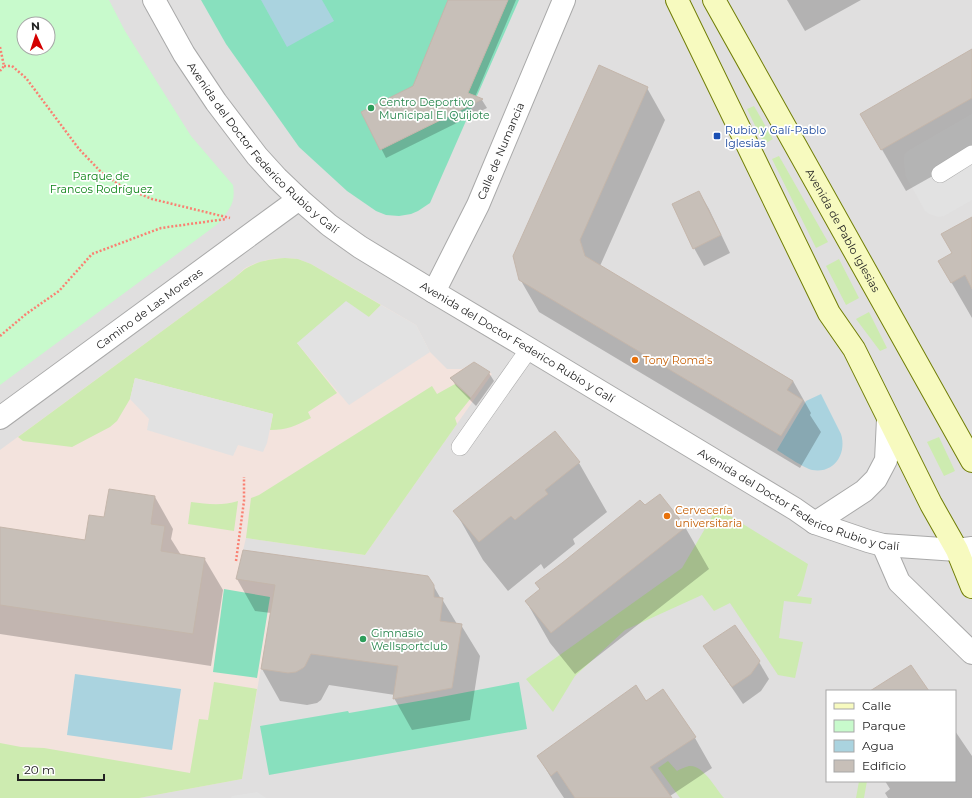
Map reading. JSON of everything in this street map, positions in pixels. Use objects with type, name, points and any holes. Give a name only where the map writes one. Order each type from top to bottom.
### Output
[{"type":"street","name":"Avenida del Doctor Federico Rubio y Galí","points":[[154,0],[184,54],[216,102],[257,156],[298,200],[360,247],[816,523],[883,545],[964,549]]},
{"type":"street","points":[[677,0],[829,313],[854,349],[931,504],[964,549],[972,587]]},
{"type":"street","name":"Avenida de Pablo Iglesias","points":[[714,0],[972,461]]},
{"type":"street","name":"Calle de Numancia","points":[[434,292],[478,205],[565,2]]},
{"type":"street","name":"Camino de Las Moreras","points":[[0,418],[298,200]]},
{"type":"street","points":[[816,523],[864,491],[876,479],[886,460],[888,419]]},
{"type":"street","points":[[883,545],[899,582],[972,653]]},
{"type":"lane","points":[[940,174],[972,154]]},
{"type":"lane","points":[[460,447],[529,349]]},
{"type":"path","points":[[0,47],[4,66]]},
{"type":"path","points":[[0,71],[4,66]]},
{"type":"path","points":[[0,336],[26,314],[59,291],[92,254],[161,228],[233,218],[152,199],[121,186],[101,172],[79,149],[26,78],[12,66],[4,66]]},
{"type":"path","points":[[236,561],[244,501],[244,477]]},
{"type":"shaded area","points":[[0,0],[972,0],[972,798],[0,798]]},
{"type":"shaded area","points":[[972,114],[972,200],[944,216],[939,217],[929,214],[925,211],[906,176],[904,160],[905,154]]},
{"type":"shaded area","points":[[271,259],[298,259],[311,264],[416,325],[430,352],[447,369],[462,369],[474,362],[492,374],[365,555],[246,538],[236,579],[275,585],[242,779],[139,798],[0,798],[0,450],[233,279],[245,268]]},
{"type":"shaded area","points":[[346,301],[369,317],[381,305],[416,325],[430,352],[349,405],[297,343]]},
{"type":"shaded area","points":[[135,378],[273,414],[267,443],[263,452],[238,445],[233,456],[147,430],[149,419],[130,399]]},
{"type":"shaded area","points":[[257,792],[266,798],[231,798],[232,796]]},
{"type":"green space","name":"Parque de Francos Rodríguez","points":[[0,0],[109,0],[125,31],[191,136],[233,185],[233,202],[219,223],[0,385]]},
{"type":"green space","name":"Centro Deportivo Municipal El Quijote","points":[[201,0],[519,0],[430,203],[411,214],[399,216],[386,215],[376,211],[347,191],[299,147],[226,44]]},
{"type":"green space","points":[[754,106],[773,139],[764,144],[747,109]]},
{"type":"green space","points":[[779,156],[828,242],[816,248],[772,159]]},
{"type":"green space","points":[[285,258],[298,259],[311,264],[381,305],[369,317],[297,343],[337,393],[308,412],[311,418],[291,427],[270,430],[273,414],[135,378],[130,399],[117,421],[110,427],[72,447],[23,441],[18,437],[245,269],[264,261]]},
{"type":"green space","points":[[839,259],[859,298],[846,305],[826,266]]},
{"type":"green space","points":[[869,312],[887,348],[880,351],[856,319]]},
{"type":"green space","points":[[455,384],[471,398],[455,418],[457,424],[365,555],[246,538],[251,498],[259,495],[432,386],[437,394]]},
{"type":"green space","points":[[939,437],[955,471],[944,476],[927,442]]},
{"type":"green space","points":[[238,501],[234,531],[188,524],[191,502],[220,504]]},
{"type":"green space","points":[[717,508],[808,564],[801,590],[797,596],[812,598],[811,604],[784,601],[779,638],[803,642],[795,678],[778,675],[730,603],[714,611],[702,595],[625,630],[575,676],[553,712],[526,679],[682,568]]},
{"type":"green space","points":[[224,589],[270,597],[257,678],[213,672]]},
{"type":"green space","points":[[214,682],[257,689],[242,779],[139,798],[0,798],[0,743],[21,747],[44,748],[190,773],[199,719],[208,720]]},
{"type":"green space","points":[[519,682],[527,729],[269,775],[260,726],[348,711],[349,713]]},
{"type":"green space","points":[[668,761],[677,771],[689,766],[694,766],[699,769],[709,778],[724,798],[680,798],[658,768]]},
{"type":"green space","points":[[859,782],[867,782],[864,798],[856,798]]},
{"type":"water","points":[[261,0],[322,0],[334,21],[287,47]]},
{"type":"water","points":[[821,394],[841,434],[842,448],[841,455],[833,465],[827,469],[812,470],[777,450],[806,401]]},
{"type":"water","points":[[75,674],[181,689],[172,750],[67,735]]},
{"type":"building","points":[[448,0],[508,0],[468,93],[483,99],[380,150],[361,112],[413,86]]},
{"type":"building","points":[[972,49],[972,98],[881,150],[860,114]]},
{"type":"building","points":[[599,65],[648,87],[580,240],[585,256],[793,381],[787,390],[803,400],[781,436],[519,280],[513,256]]},
{"type":"building","points":[[699,191],[721,235],[693,249],[672,204]]},
{"type":"building","points":[[972,217],[972,289],[965,275],[951,283],[938,261],[952,253],[941,234]]},
{"type":"building","points":[[474,362],[490,372],[471,398],[450,378]]},
{"type":"building","points":[[555,431],[580,462],[545,490],[548,494],[515,520],[511,516],[479,542],[453,511]]},
{"type":"building","points":[[109,489],[155,496],[151,524],[165,526],[161,551],[205,558],[193,634],[0,605],[0,527],[85,540],[89,515],[104,517]]},
{"type":"building","points":[[660,494],[686,527],[551,633],[525,601],[540,589],[535,583],[640,500],[645,505]]},
{"type":"building","name":"Gimnasio Wellsportclub","points":[[243,550],[428,576],[434,585],[434,597],[443,598],[440,621],[462,624],[452,688],[393,699],[398,666],[311,654],[305,666],[296,672],[288,673],[261,669],[275,585],[236,579]]},
{"type":"building","points":[[735,625],[760,661],[751,674],[732,687],[703,646]]},
{"type":"building","points":[[911,665],[928,690],[872,690]]},
{"type":"building","points":[[636,685],[646,701],[663,689],[696,737],[650,767],[672,798],[575,798],[557,771],[551,776],[537,756]]},
{"type":"place","name":"Centro Deportivo Municipal El Quijote","points":[[371,108]]},
{"type":"place","name":"Rubio y Galí-Pablo Iglesias","points":[[717,136]]},
{"type":"place","name":"Tony Roma's","points":[[635,360]]},
{"type":"place","name":"Cervecería universitaria","points":[[667,516]]},
{"type":"place","name":"Gimnasio Wellsportclub","points":[[363,639]]}]
